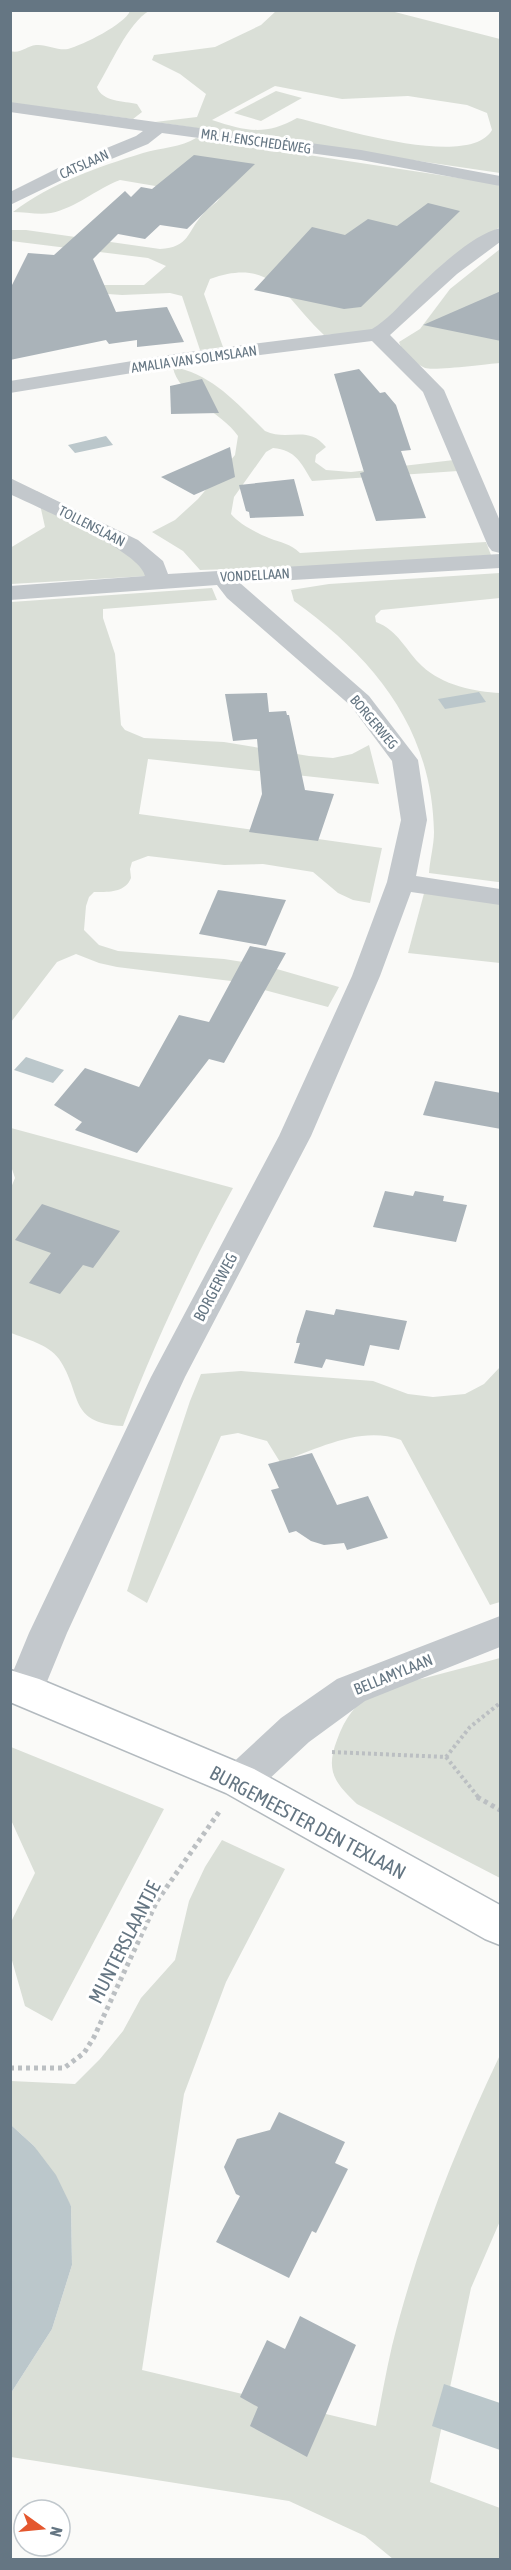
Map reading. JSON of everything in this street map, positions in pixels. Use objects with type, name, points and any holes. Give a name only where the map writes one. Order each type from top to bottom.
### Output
[{"type":"street","name":"MR. H. ENSCHEDÉWEG","points":[[10,107],[361,155],[501,181]]},
{"type":"street","name":"CATSLAAN","points":[[10,200],[73,168],[142,140],[158,128]]},
{"type":"street","points":[[501,234],[453,267],[420,296],[391,327],[377,334],[433,390],[501,546]]},
{"type":"street","name":"AMALIA VAN SOLMSLAAN","points":[[10,387],[181,359],[377,334]]},
{"type":"street","name":"TOLLENSLAAN","points":[[10,485],[130,545],[155,566],[158,582]]},
{"type":"street","name":"VONDELLAAN","points":[[10,593],[224,577],[501,561]]},
{"type":"street","name":"BORGERWEG","points":[[18,1688],[48,1633],[168,1377],[295,1136],[366,976],[401,882],[414,820],[405,760],[360,701],[235,594],[224,577]]},
{"type":"street","points":[[401,882],[501,897]]},
{"type":"street","name":"BELLAMYLAAN","points":[[240,1781],[295,1730],[351,1690],[501,1631]]},
{"type":"street","name":"BURGEMEESTER DEN TEXLAAN","points":[[18,1688],[240,1781],[501,1926]]},
{"type":"path","points":[[446,1756],[485,1712],[501,1703]]},
{"type":"path","points":[[324,1755],[334,1751],[446,1756],[480,1800],[501,1810]]},
{"type":"path","name":"MUNTERSLAANTJE","points":[[10,2068],[64,2068],[84,2053],[94,2037],[157,1901],[240,1781]]},
{"type":"shaded area","points":[[130,11],[149,11],[141,17],[127,35],[97,87],[108,98],[137,104],[142,112],[133,119],[11,103],[10,51],[36,45],[64,49],[75,47],[112,28]]},
{"type":"shaded area","points":[[276,11],[391,11],[500,39],[500,173],[155,122],[197,117],[206,94],[180,74],[152,60],[154,55],[215,47],[261,25]],"holes":[[[275,86],[342,99],[408,96],[467,105],[487,113],[492,130],[479,141],[457,146],[430,146],[370,136],[297,118],[286,124],[255,130],[212,120]]]},
{"type":"shaded area","points":[[276,91],[302,98],[261,121],[234,113]]},
{"type":"shaded area","points":[[196,138],[492,183],[500,186],[500,227],[398,322],[365,332],[324,335],[288,295],[264,277],[249,273],[232,273],[210,279],[204,294],[223,347],[200,350],[182,296],[170,293],[122,295],[80,292],[75,285],[144,285],[166,266],[148,258],[11,241],[11,230],[26,230],[160,249],[177,245],[186,238],[207,209],[220,197],[120,180],[60,211],[42,214],[13,212],[59,184],[92,170]]},
{"type":"shaded area","points":[[500,249],[500,363],[430,369],[413,360],[406,354],[399,342],[420,329],[450,289]]},
{"type":"shaded area","points":[[173,367],[187,370],[212,383],[265,431],[282,435],[312,436],[319,440],[326,447],[316,455],[315,462],[326,470],[351,472],[454,460],[458,471],[312,481],[297,458],[287,451],[273,448],[266,452],[234,497],[231,514],[248,528],[289,545],[300,553],[486,542],[491,555],[328,566],[200,570],[183,551],[152,532],[175,520],[198,499],[235,455],[238,436],[222,419],[191,395],[176,377]]},
{"type":"shaded area","points":[[106,436],[113,445],[75,453],[68,445]]},
{"type":"shaded area","points":[[37,491],[149,550],[163,563],[147,576],[11,584],[10,548],[45,527]]},
{"type":"shaded area","points":[[500,573],[500,598],[381,610],[375,616],[376,622],[396,635],[430,673],[459,686],[500,693],[500,882],[498,882],[429,873],[434,832],[431,795],[423,760],[410,728],[393,699],[373,672],[323,623],[294,601],[291,590],[329,584]]},
{"type":"shaded area","points":[[212,588],[217,600],[103,609],[103,618],[115,654],[121,725],[125,730],[144,738],[224,742],[333,758],[352,754],[369,745],[379,784],[148,759],[139,814],[382,848],[370,903],[353,900],[338,893],[313,872],[263,864],[224,865],[148,856],[132,862],[131,878],[125,887],[115,891],[94,892],[89,897],[84,930],[99,945],[118,951],[224,959],[263,965],[339,987],[328,1007],[231,981],[117,967],[76,954],[57,962],[11,1022],[11,602]]},
{"type":"shaded area","points":[[479,692],[486,702],[445,709],[438,699]]},
{"type":"shaded area","points":[[426,886],[500,897],[500,963],[408,953]]},
{"type":"shaded area","points":[[26,1057],[64,1070],[53,1083],[14,1070]]},
{"type":"shaded area","points":[[11,1128],[233,1188],[174,1305],[123,1426],[105,1424],[84,1413],[59,1359],[49,1349],[11,1333],[10,1190],[15,1178],[11,1166]]},
{"type":"shaded area","points":[[500,1367],[500,1602],[490,1605],[401,1440],[371,1435],[340,1440],[280,1462],[267,1441],[238,1433],[221,1436],[147,1603],[127,1591],[201,1374],[241,1371],[373,1381],[408,1394],[433,1397],[465,1394],[484,1384]]},
{"type":"shaded area","points":[[500,1658],[500,1878],[357,1804],[343,1790],[334,1776],[332,1760],[344,1724],[361,1702],[371,1695],[395,1685]]},
{"type":"shaded area","points":[[11,1747],[164,1809],[52,2021],[25,2006],[11,1957],[11,1922],[35,1873],[11,1820]]},
{"type":"shaded area","points":[[222,1840],[285,1869],[226,1982],[184,2094],[142,2370],[376,2426],[392,2346],[413,2271],[453,2161],[500,2055],[500,2221],[471,2288],[430,2482],[500,2508],[500,2559],[393,2559],[365,2536],[289,2501],[11,2457],[11,2393],[52,2329],[72,2265],[71,2206],[34,2146],[11,2125],[11,2081],[75,2084],[100,2059],[123,2031],[141,1998],[175,1960],[189,1901],[205,1867]]},
{"type":"shaded area","points":[[11,2125],[34,2146],[56,2175],[71,2206],[72,2265],[52,2329],[11,2393]]},
{"type":"shaded area","points":[[444,2384],[500,2403],[500,2450],[432,2426]]},
{"type":"building","points":[[194,155],[255,164],[187,229],[160,225],[145,239],[118,234],[93,259],[116,312],[167,307],[184,342],[137,347],[137,340],[109,344],[106,340],[10,360],[10,289],[28,253],[54,255],[125,191],[131,197],[141,187],[152,189]]},
{"type":"building","points":[[428,203],[460,211],[361,307],[344,309],[254,290],[312,227],[345,235],[368,219],[397,226]]},
{"type":"building","points":[[501,291],[501,341],[423,325]]},
{"type":"building","points":[[359,369],[380,393],[385,392],[396,405],[411,450],[401,451],[426,518],[376,521],[360,473],[364,472],[334,374]]},
{"type":"building","points":[[202,379],[219,413],[171,414],[170,386]]},
{"type":"building","points":[[230,447],[235,477],[194,495],[161,477]]},
{"type":"building","points":[[294,479],[304,516],[250,518],[239,485]]},
{"type":"building","points":[[267,693],[269,712],[286,711],[289,715],[305,790],[334,794],[318,841],[249,832],[262,794],[257,739],[233,741],[225,694]]},
{"type":"building","points":[[218,890],[286,900],[266,946],[199,934]]},
{"type":"building","points":[[250,946],[286,953],[224,1063],[209,1059],[137,1153],[75,1130],[82,1122],[54,1105],[85,1068],[139,1087],[179,1015],[209,1022]]},
{"type":"building","points":[[435,1081],[501,1093],[501,1129],[423,1115]]},
{"type":"building","points":[[385,1191],[413,1196],[415,1191],[444,1196],[443,1201],[467,1205],[456,1242],[373,1227]]},
{"type":"building","points":[[42,1204],[120,1231],[93,1268],[83,1265],[60,1294],[29,1283],[51,1253],[15,1240]]},
{"type":"building","points":[[336,1309],[407,1321],[399,1350],[370,1345],[364,1366],[326,1359],[322,1368],[294,1363],[300,1343],[296,1343],[297,1338],[306,1310],[334,1315]]},
{"type":"building","points":[[312,1453],[337,1505],[368,1496],[388,1538],[347,1550],[344,1543],[324,1545],[311,1541],[296,1531],[289,1533],[271,1490],[279,1488],[268,1464]]},
{"type":"building","points":[[279,2112],[345,2142],[335,2163],[348,2169],[316,2233],[312,2231],[289,2278],[216,2242],[240,2196],[236,2194],[224,2167],[237,2139],[270,2130]]},
{"type":"building","points":[[300,2316],[356,2345],[307,2457],[250,2426],[258,2407],[240,2397],[267,2340],[285,2349]]}]
